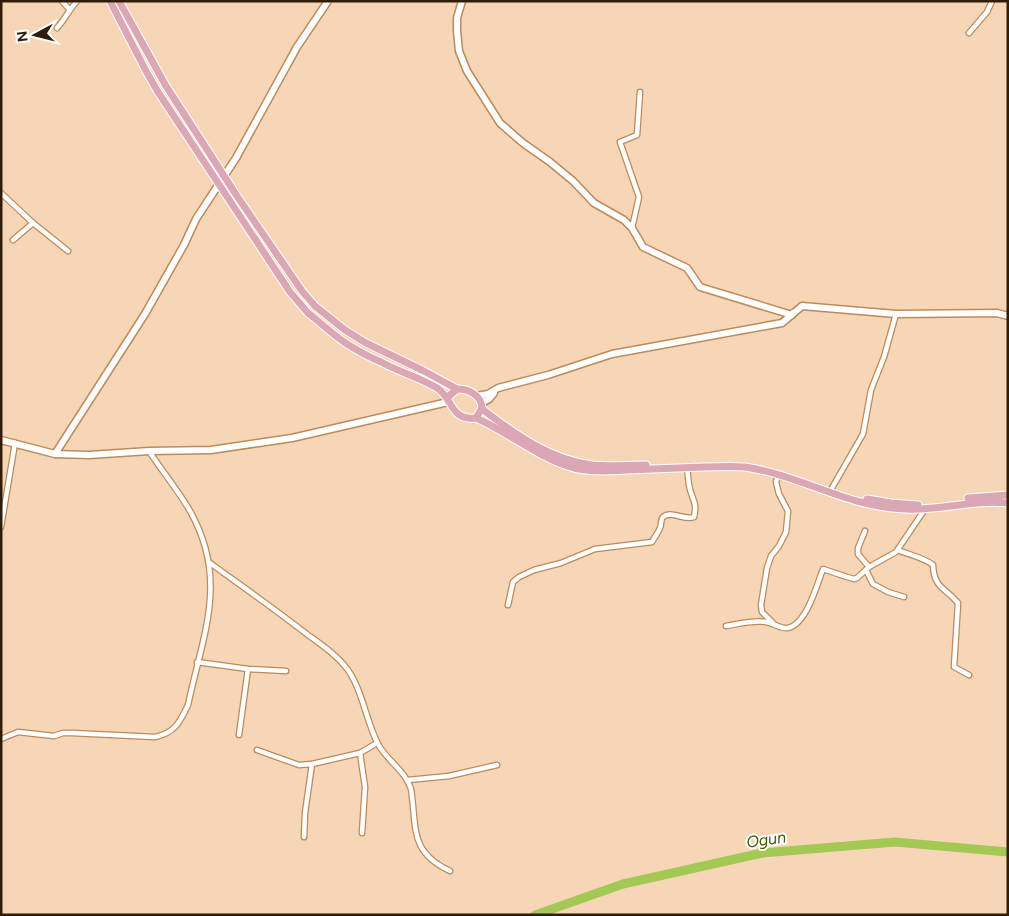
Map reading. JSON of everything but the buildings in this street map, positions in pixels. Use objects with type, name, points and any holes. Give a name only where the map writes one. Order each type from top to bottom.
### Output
[{"type":"main road","points":[[110,1],[158,92],[290,292],[308,313],[346,343],[384,364],[424,380],[439,389],[456,413],[466,418],[476,418],[535,452],[573,468],[601,471],[744,467],[778,475],[877,506],[906,510],[971,502],[1008,503]]},
{"type":"main road","points":[[119,1],[166,86],[237,196],[302,291],[315,306],[366,344],[422,370],[457,389],[467,391],[476,396],[482,406],[520,438],[538,448],[574,461],[602,466],[744,463],[778,470],[865,499],[906,505],[925,505],[985,496],[1008,495]]},
{"type":"main road","points":[[448,400],[449,396],[457,389]]},
{"type":"main road","points":[[476,418],[482,406]]},
{"type":"street","points":[[62,1],[69,9]]},
{"type":"street","points":[[57,28],[66,18],[69,9],[77,1]]},
{"type":"street","points":[[55,454],[145,314],[184,245],[196,219],[236,158],[297,47],[328,1]]},
{"type":"street","points":[[462,1],[457,31],[459,51],[467,71],[500,123],[573,181],[594,203],[624,220],[632,228],[643,247],[687,268],[700,286],[792,315],[802,306]]},
{"type":"street","points":[[969,33],[987,12],[992,1]]},
{"type":"street","points":[[632,228],[639,197],[620,142],[637,135],[640,92]]},
{"type":"street","points":[[1,193],[33,223],[68,251]]},
{"type":"street","points":[[1,202],[7,198]]},
{"type":"street","points":[[13,240],[33,223]]},
{"type":"street","points":[[476,396],[488,394],[498,388],[548,375],[612,354],[782,323],[802,306],[896,314],[996,313],[1008,317]]},
{"type":"street","points":[[832,488],[863,434],[871,390],[884,357],[896,314]]},
{"type":"street","points":[[482,406],[498,388]]},
{"type":"street","points":[[1,440],[55,454],[89,455],[149,451],[212,450],[250,446],[292,438],[438,404],[448,400]]},
{"type":"street","points":[[438,404],[456,413]]},
{"type":"street","points":[[1,527],[15,443]]},
{"type":"street","points":[[1,739],[18,732],[54,736],[63,733],[155,737],[172,731],[188,704],[208,617],[211,593],[209,555],[191,513],[149,451]]},
{"type":"street","points":[[508,606],[513,582],[519,577],[595,549],[652,542],[660,529],[661,521],[668,514],[688,519],[694,517],[696,510],[695,501],[689,485],[687,468]]},
{"type":"street","points":[[778,475],[776,482],[778,494],[788,511],[786,532],[780,546],[771,556],[766,568],[761,609],[765,616],[781,628],[789,628],[795,624],[810,604],[823,569],[854,579],[857,578],[868,568],[892,556],[926,509]]},
{"type":"street","points":[[865,531],[858,548],[858,554],[868,568],[873,584],[888,592],[904,597]]},
{"type":"street","points":[[898,550],[924,561],[929,561],[933,565],[933,573],[941,588],[958,603],[954,666],[969,675]]},
{"type":"street","points":[[210,563],[279,611],[348,670],[378,743],[385,755],[399,768],[408,780],[421,849],[431,861],[450,871]]},
{"type":"street","points":[[726,626],[765,622],[774,624]]},
{"type":"street","points":[[197,662],[248,669],[286,671]]},
{"type":"street","points":[[239,735],[248,669]]},
{"type":"street","points":[[257,750],[299,764],[312,764],[360,753],[378,743]]},
{"type":"street","points":[[360,753],[365,787],[362,833]]},
{"type":"street","points":[[304,837],[305,813],[312,764]]},
{"type":"street","points":[[408,780],[449,776],[497,765]]},
{"type":"waterway","name":"Ogun","points":[[535,915],[623,884],[762,853],[895,842],[1008,852]]}]
